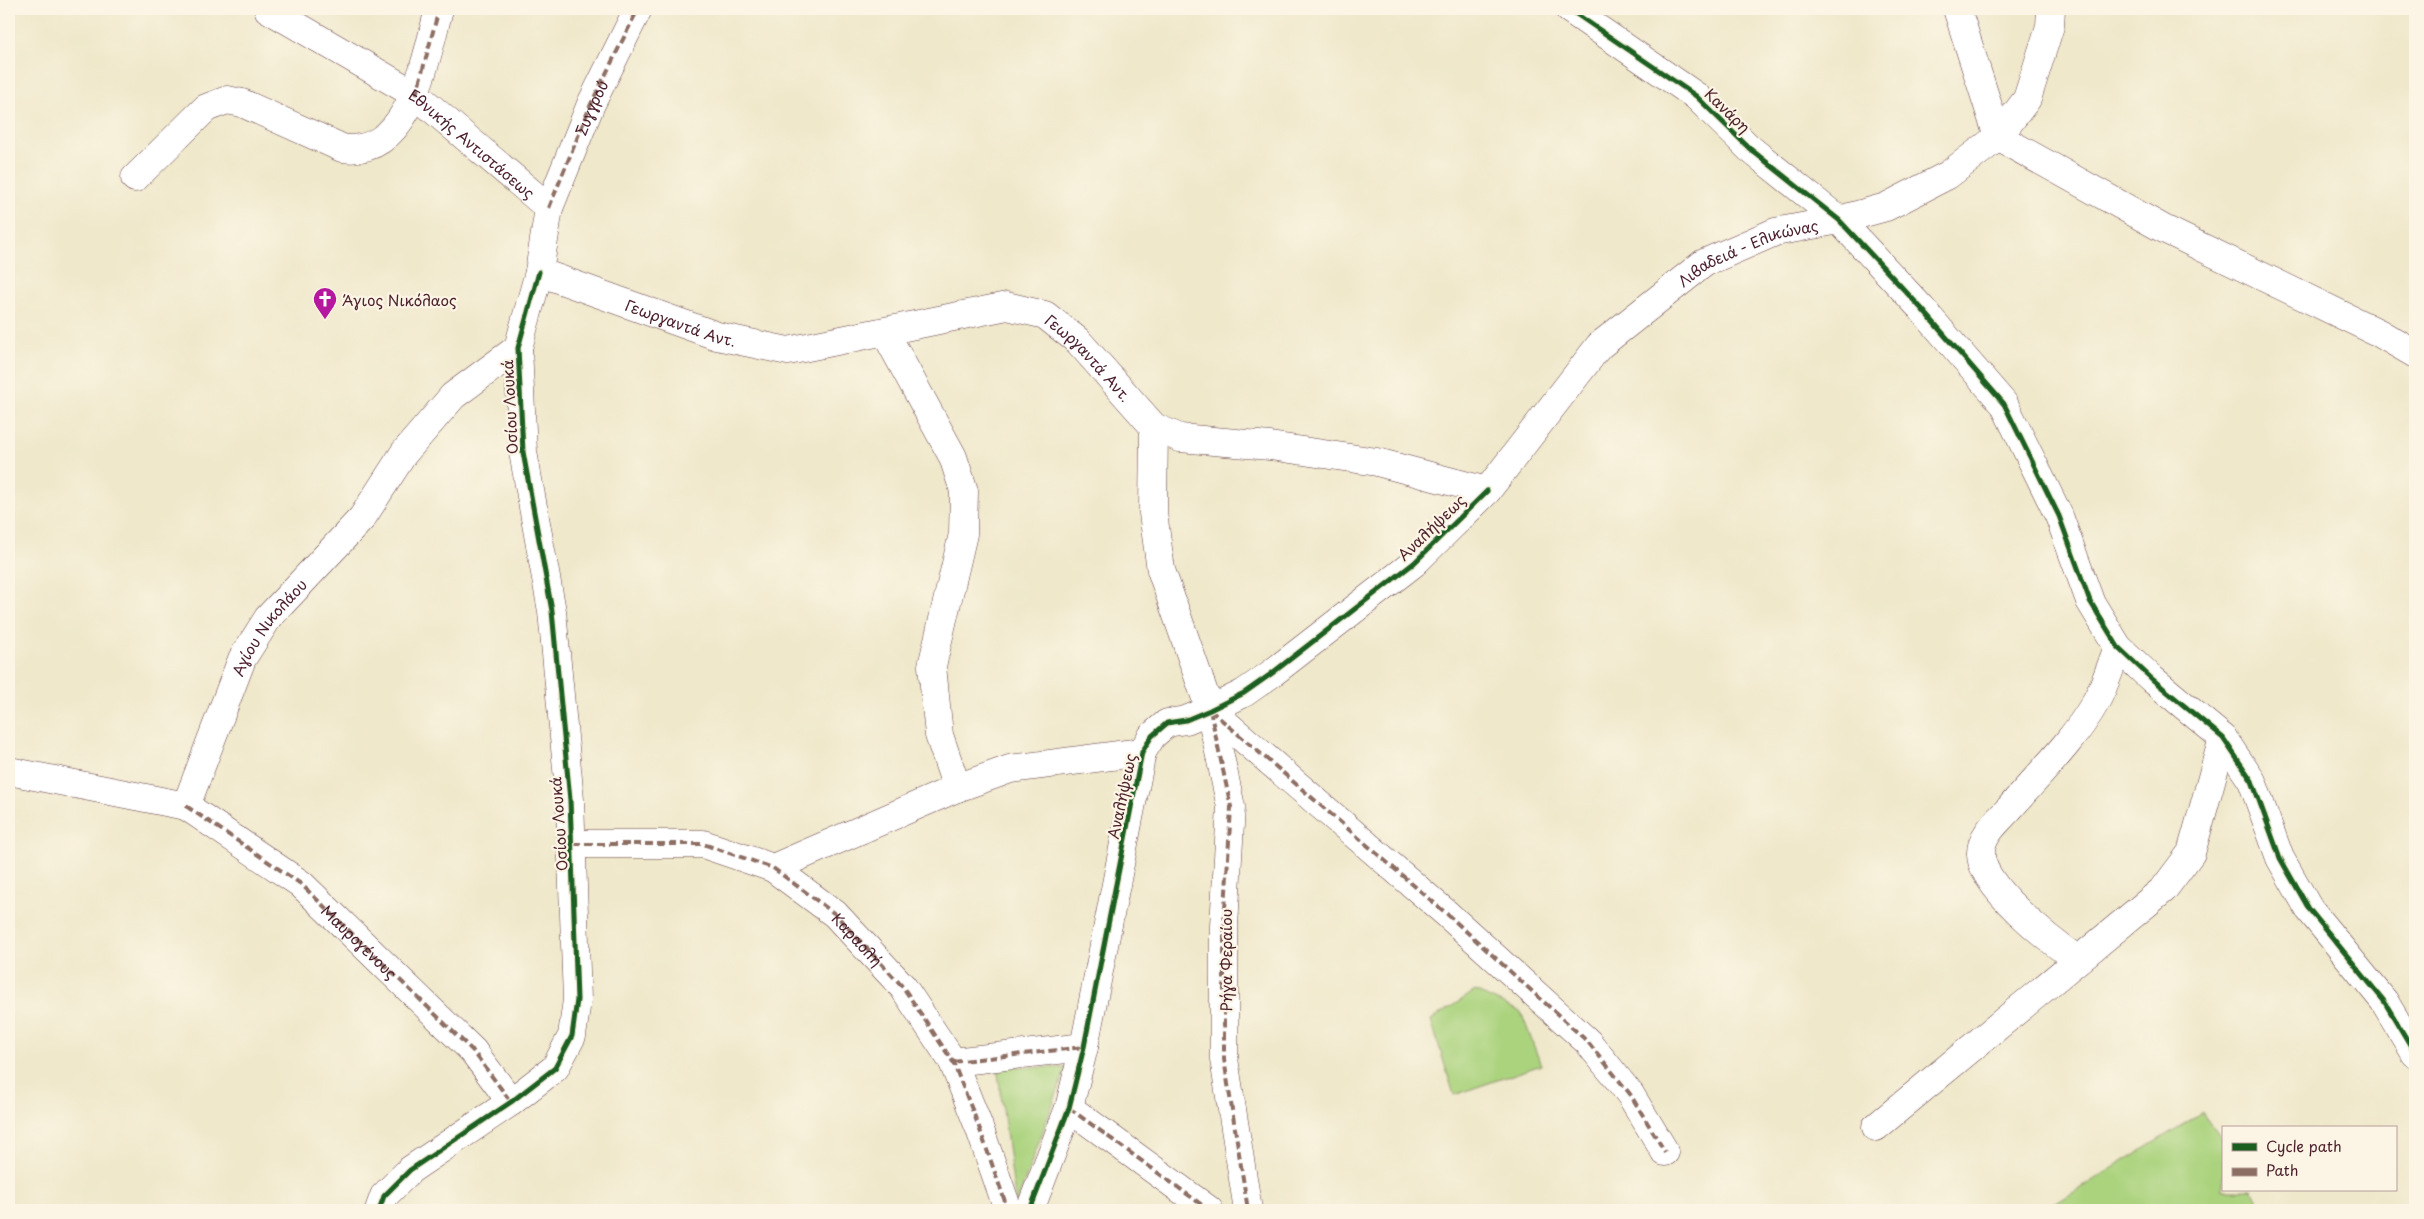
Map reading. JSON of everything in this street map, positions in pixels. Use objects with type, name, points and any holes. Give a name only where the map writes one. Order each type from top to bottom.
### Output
[{"type":"street","name":"Εθνικής Αντιστάσεως","points":[[268,9],[416,95],[549,208],[539,272],[518,348]]},
{"type":"street","points":[[135,178],[206,108],[227,100],[242,103],[342,148],[353,150],[370,147],[386,138],[416,95],[440,9]]},
{"type":"street","name":"Συγγρού","points":[[549,208],[591,104],[638,9]]},
{"type":"street","points":[[1957,9],[1998,138],[2162,228],[2380,333],[2415,354]]},
{"type":"street","name":"Λιβαδειά - Ελικώνας","points":[[1487,491],[1599,346],[1704,263],[1775,232],[1839,220],[1886,207],[1948,175],[1998,138],[2027,99],[2050,26],[2051,9]]},
{"type":"street","name":"Κανάρη","points":[[1577,10],[1696,96],[1749,148],[1839,220],[1921,308],[2004,404],[2059,516],[2090,601],[2118,647],[2152,679],[2223,738],[2252,780],[2280,858],[2309,909],[2384,1001]]},
{"type":"street","name":"Γεωργαντά Αντ.","points":[[539,272],[717,336],[788,351],[1007,306],[1044,315],[1078,341],[1154,427],[1180,438],[1270,446],[1377,462],[1487,491]]},
{"type":"street","points":[[885,332],[953,457],[964,492],[963,534],[932,666],[938,735],[958,788]]},
{"type":"street","name":"Αγίου Νικολάου","points":[[186,806],[242,659],[268,618],[362,518],[404,453],[453,396],[518,348]]},
{"type":"street","name":"Οσίου Λουκά","points":[[379,1210],[384,1196],[410,1170],[511,1102],[555,1068],[572,1036],[578,1000],[573,844],[552,610],[523,452],[518,348]]},
{"type":"street","name":"Ρήγα Φεραίου","points":[[1154,427],[1153,514],[1161,570],[1210,710],[1231,807],[1224,926],[1224,1059],[1248,1210]]},
{"type":"street","name":"Αναλήψεως","points":[[1030,1210],[1069,1108],[1084,1047],[1142,752],[1152,736],[1166,723],[1186,720],[1210,710],[1251,688],[1414,563],[1487,491]]},
{"type":"street","points":[[2078,960],[2055,944],[2004,899],[1988,877],[1980,853],[1988,832],[2063,747],[2095,703],[2118,647]]},
{"type":"street","points":[[1210,710],[1447,914],[1588,1042],[1630,1094],[1665,1152]]},
{"type":"street","points":[[1876,1127],[2164,889],[2191,853],[2223,738]]},
{"type":"street","points":[[773,868],[958,788],[1010,769],[1142,752]]},
{"type":"street","points":[[9,771],[186,806]]},
{"type":"street","name":"Μαυρογένους","points":[[186,806],[301,884],[473,1050],[511,1102]]},
{"type":"street","name":"Καραολή","points":[[573,844],[702,844],[773,868],[835,914],[903,987],[952,1062],[979,1127],[1008,1210]]},
{"type":"street","points":[[2384,1001],[2415,1027]]},
{"type":"street","points":[[2384,1001],[2415,1053]]},
{"type":"street","points":[[952,1062],[1084,1047]]},
{"type":"street","points":[[1069,1108],[1209,1210]]},
{"type":"green space","points":[[1475,991],[1521,1012],[1541,1065],[1454,1095],[1431,1020]]},
{"type":"green space","points":[[997,1066],[1066,1068],[1016,1205]]},
{"type":"green space","points":[[2203,1112],[2222,1141],[2222,1192],[2253,1192],[2264,1210],[2045,1210]]},
{"type":"marked path","points":[[416,95],[439,9]]},
{"type":"marked path","points":[[549,208],[591,104],[638,9]]},
{"type":"marked path","points":[[1210,710],[1447,914],[1588,1042],[1630,1094],[1665,1152]]},
{"type":"marked path","points":[[1210,710],[1231,807],[1224,926],[1224,1059],[1248,1210]]},
{"type":"marked path","points":[[186,806],[301,884],[473,1051],[511,1102]]},
{"type":"marked path","points":[[573,844],[703,844],[773,868],[835,914],[903,987],[953,1062],[979,1127],[1008,1210]]},
{"type":"marked path","points":[[953,1062],[1084,1047]]},
{"type":"marked path","points":[[1069,1108],[1209,1210]]},
{"type":"cycle path","points":[[1569,9],[1696,96],[1749,148],[1839,220],[1921,308],[2004,404],[2059,516],[2090,601],[2118,647],[2152,679],[2223,738],[2252,781],[2280,858],[2309,909],[2384,1001],[2415,1053]]},
{"type":"cycle path","points":[[379,1210],[384,1196],[410,1170],[511,1102],[555,1068],[572,1036],[577,1000],[570,800],[552,611],[523,452],[518,348],[539,272]]},
{"type":"cycle path","points":[[1030,1210],[1069,1108],[1084,1047],[1142,752],[1152,736],[1167,723],[1186,720],[1210,710],[1244,693],[1271,674],[1414,563],[1487,491]]},
{"type":"place","name":"Άγιος Νικόλαος","points":[[325,320]]}]
